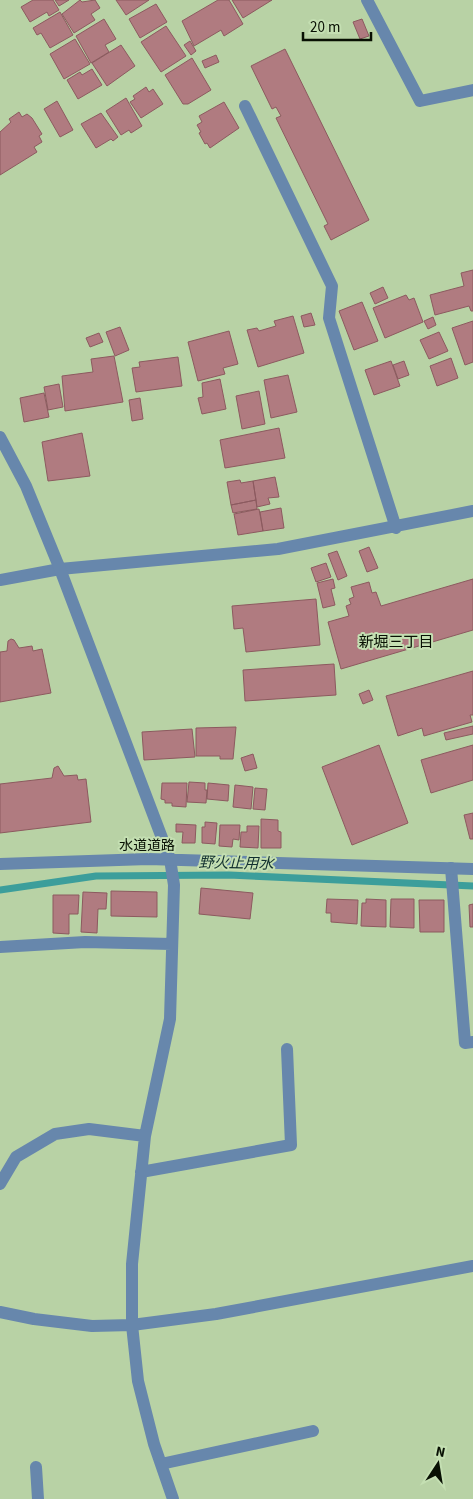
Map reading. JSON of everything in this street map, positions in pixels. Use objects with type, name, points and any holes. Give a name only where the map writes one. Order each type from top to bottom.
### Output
[{"type":"street","points":[[367,0],[420,101],[473,90]]},
{"type":"street","points":[[245,106],[332,286],[329,318],[396,528]]},
{"type":"street","points":[[0,437],[26,486],[60,569],[170,859],[174,885],[170,1019],[146,1136],[141,1172],[132,1264],[132,1324],[138,1381],[161,1464],[174,1499]]},
{"type":"street","points":[[0,580],[60,569],[278,549],[473,512]]},
{"type":"street","name":"水道道路","points":[[0,864],[170,859],[473,869]]},
{"type":"street","points":[[452,868],[464,1043],[473,1042]]},
{"type":"street","points":[[0,947],[85,942],[172,944]]},
{"type":"street","points":[[141,1172],[291,1144],[287,1049]]},
{"type":"street","points":[[1,1182],[16,1157],[55,1134],[89,1129],[146,1136]]},
{"type":"street","points":[[0,1312],[34,1320],[92,1326],[132,1324],[216,1314],[473,1266]]},
{"type":"street","points":[[161,1464],[312,1431]]},
{"type":"street","points":[[36,1467],[38,1499]]},
{"type":"building","points":[[33,0],[53,0],[59,10],[49,16],[47,12],[30,22],[21,7]]},
{"type":"building","points":[[55,0],[69,0],[59,6]]},
{"type":"building","points":[[80,0],[82,2],[95,0],[100,8],[91,14],[95,20],[74,33],[62,14]]},
{"type":"building","points":[[116,0],[149,0],[126,15]]},
{"type":"building","points":[[218,0],[229,0],[243,24],[224,36],[221,30],[194,46],[182,21]]},
{"type":"building","points":[[232,0],[272,0],[243,18]]},
{"type":"building","points":[[156,4],[167,22],[140,38],[129,19]]},
{"type":"building","points":[[60,12],[73,35],[50,48],[41,33],[37,35],[33,28]]},
{"type":"building","points":[[104,19],[116,39],[105,45],[109,52],[91,63],[76,36]]},
{"type":"building","points":[[362,19],[369,36],[360,39],[353,22]]},
{"type":"building","points":[[166,26],[186,56],[161,72],[141,42]]},
{"type":"building","points":[[75,39],[90,64],[64,79],[50,54]]},
{"type":"building","points":[[190,41],[196,51],[191,55],[184,45]]},
{"type":"building","points":[[121,45],[135,66],[107,86],[92,63]]},
{"type":"building","points":[[285,49],[369,220],[331,240],[324,226],[328,224],[276,118],[281,116],[276,107],[272,109],[251,66]]},
{"type":"building","points":[[216,55],[219,62],[205,68],[202,61]]},
{"type":"building","points":[[192,58],[211,90],[188,104],[183,104],[165,75]]},
{"type":"building","points":[[92,69],[102,85],[78,99],[67,80],[80,72],[82,75]]},
{"type":"building","points":[[146,87],[149,92],[153,89],[163,104],[141,118],[130,102],[135,99],[133,96]]},
{"type":"building","points":[[126,98],[142,126],[131,133],[129,130],[121,135],[106,111]]},
{"type":"building","points":[[57,101],[73,130],[60,137],[44,109]]},
{"type":"building","points":[[224,102],[239,128],[210,148],[207,143],[205,144],[199,133],[201,132],[197,125],[202,122],[199,116]]},
{"type":"building","points":[[19,112],[22,117],[27,114],[32,118],[42,134],[39,136],[42,142],[34,147],[37,152],[0,175],[0,132],[11,122],[9,119]]},
{"type":"building","points":[[101,113],[118,137],[96,148],[81,124]]},
{"type":"building","points":[[473,270],[473,311],[471,311],[469,306],[435,315],[430,295],[464,286],[461,273]]},
{"type":"building","points":[[383,287],[388,298],[375,304],[370,293]]},
{"type":"building","points":[[406,295],[409,300],[414,298],[423,322],[385,338],[373,308]]},
{"type":"building","points":[[362,302],[378,341],[354,350],[339,311]]},
{"type":"building","points":[[311,313],[315,325],[304,327],[301,316]]},
{"type":"building","points":[[293,316],[304,353],[258,367],[247,330],[257,328],[259,331],[276,326],[274,321]]},
{"type":"building","points":[[433,317],[436,325],[428,329],[424,321]]},
{"type":"building","points":[[473,321],[473,362],[465,365],[452,328]]},
{"type":"building","points":[[120,327],[129,350],[115,356],[106,332]]},
{"type":"building","points":[[229,331],[238,364],[223,368],[225,374],[198,381],[188,342]]},
{"type":"building","points":[[439,332],[448,351],[429,359],[420,340]]},
{"type":"building","points":[[99,333],[103,342],[90,347],[86,338]]},
{"type":"building","points":[[114,356],[123,402],[65,411],[62,376],[93,372],[91,359]]},
{"type":"building","points":[[178,357],[182,386],[136,392],[132,368],[140,367],[139,362]]},
{"type":"building","points":[[451,358],[458,378],[437,386],[430,366]]},
{"type":"building","points":[[391,361],[400,386],[374,395],[365,370]]},
{"type":"building","points":[[404,361],[409,375],[398,379],[393,365]]},
{"type":"building","points":[[288,375],[297,412],[271,418],[264,380]]},
{"type":"building","points":[[220,379],[226,409],[202,414],[198,398],[203,397],[202,383]]},
{"type":"building","points":[[59,384],[63,407],[48,410],[44,387]]},
{"type":"building","points":[[259,391],[265,424],[242,429],[236,396]]},
{"type":"building","points":[[44,393],[49,417],[24,422],[20,398]]},
{"type":"building","points":[[140,398],[143,419],[132,421],[129,400]]},
{"type":"building","points":[[279,428],[285,458],[225,468],[220,440]]},
{"type":"building","points":[[82,433],[90,476],[48,481],[42,442]]},
{"type":"building","points":[[275,477],[279,497],[268,498],[270,504],[257,507],[253,481]]},
{"type":"building","points":[[240,480],[241,483],[253,481],[256,500],[231,505],[227,482]]},
{"type":"building","points":[[256,500],[257,509],[233,513],[231,505]]},
{"type":"building","points":[[281,508],[284,528],[263,531],[260,512]]},
{"type":"building","points":[[259,509],[263,531],[238,535],[234,514]]},
{"type":"building","points":[[369,547],[378,568],[367,572],[359,551]]},
{"type":"building","points":[[337,551],[347,576],[338,580],[328,554]]},
{"type":"building","points":[[326,563],[331,577],[316,582],[311,568]]},
{"type":"building","points":[[333,579],[335,588],[331,589],[335,605],[323,608],[317,583]]},
{"type":"building","points":[[473,579],[473,630],[341,669],[328,622],[349,616],[346,606],[351,604],[349,599],[354,597],[351,587],[369,582],[372,593],[376,592],[381,606]]},
{"type":"building","points":[[316,599],[320,645],[246,652],[243,628],[234,629],[232,606]]},
{"type":"building","points":[[14,640],[19,648],[32,646],[33,651],[42,649],[51,693],[0,702],[0,652],[7,651],[8,641]]},
{"type":"building","points":[[334,664],[336,695],[245,701],[243,670]]},
{"type":"building","points":[[473,671],[473,715],[470,715],[472,722],[424,736],[422,728],[398,736],[386,696]]},
{"type":"building","points":[[369,690],[373,700],[363,704],[359,694]]},
{"type":"building","points":[[473,726],[473,734],[446,740],[444,733]]},
{"type":"building","points":[[236,727],[233,759],[220,759],[220,756],[196,756],[196,728]]},
{"type":"building","points":[[192,729],[195,757],[144,760],[142,732]]},
{"type":"building","points":[[379,745],[408,823],[352,845],[322,767]]},
{"type":"building","points":[[473,745],[473,780],[431,793],[421,760]]},
{"type":"building","points":[[253,754],[257,768],[245,771],[241,758]]},
{"type":"building","points":[[58,766],[64,776],[77,775],[78,780],[86,779],[91,822],[0,833],[0,784],[52,778],[54,768]]},
{"type":"building","points":[[189,782],[205,783],[205,790],[207,790],[206,803],[187,802]]},
{"type":"building","points":[[162,783],[187,783],[186,807],[172,806],[172,803],[165,803],[165,800],[161,799]]},
{"type":"building","points":[[208,783],[229,785],[228,801],[207,799]]},
{"type":"building","points":[[235,785],[253,787],[251,809],[233,807]]},
{"type":"building","points":[[255,788],[267,789],[265,810],[253,809]]},
{"type":"building","points":[[473,813],[473,839],[470,839],[464,815]]},
{"type":"building","points":[[261,819],[278,820],[278,831],[281,832],[281,848],[261,848]]},
{"type":"building","points":[[205,822],[217,823],[215,844],[202,843],[202,827],[205,827]]},
{"type":"building","points":[[176,824],[196,825],[195,843],[182,843],[183,832],[176,832]]},
{"type":"building","points":[[220,825],[240,825],[239,840],[233,839],[232,847],[219,846]]},
{"type":"building","points":[[247,826],[259,826],[258,848],[240,847],[241,832],[247,832]]},
{"type":"building","points":[[201,888],[253,893],[250,919],[199,914]]},
{"type":"building","points":[[111,891],[157,892],[157,917],[111,916]]},
{"type":"building","points":[[83,892],[107,893],[106,909],[98,909],[97,933],[81,932]]},
{"type":"building","points":[[53,895],[79,895],[78,914],[69,914],[69,934],[53,933]]},
{"type":"building","points":[[327,899],[358,900],[357,924],[331,922],[331,913],[326,913]]},
{"type":"building","points":[[366,899],[386,900],[386,927],[361,926],[362,903],[366,903]]},
{"type":"building","points":[[391,899],[414,899],[414,928],[390,927]]},
{"type":"building","points":[[419,900],[444,900],[444,932],[420,932]]},
{"type":"building","points":[[473,904],[473,927],[470,927],[469,905]]},
{"type":"waterway","name":"野火止用水","points":[[0,890],[96,876],[229,875],[473,886]]},
{"type":"district","name":"新堀三丁目","points":[[396,642]]}]
